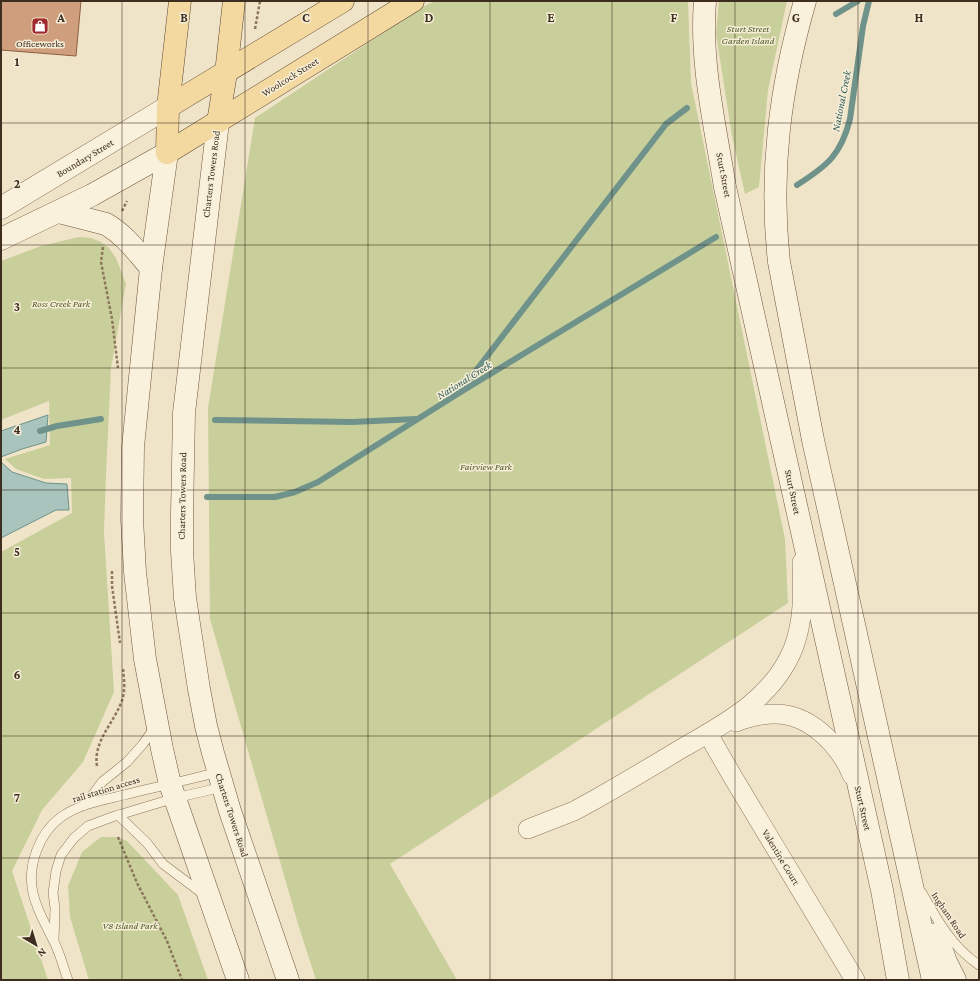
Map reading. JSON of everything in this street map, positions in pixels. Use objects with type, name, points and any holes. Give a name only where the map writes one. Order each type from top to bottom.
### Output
[{"type":"main road","points":[[180,1],[168,108],[167,153],[151,268],[133,447],[132,519],[135,572],[145,659],[157,724],[173,791],[238,980]]},
{"type":"main road","name":"Charters Towers Road","points":[[234,1],[226,73],[218,122],[184,413],[182,551],[185,598],[206,726],[221,779],[288,980]]},
{"type":"main road","points":[[168,108],[343,1]]},
{"type":"main road","name":"Woolcock Street","points":[[167,153],[413,1]]},
{"type":"main road","name":"Sturt Street","points":[[705,1],[704,49],[708,86],[725,187],[882,890],[898,980]]},
{"type":"main road","points":[[805,1],[784,84],[778,127],[775,234],[778,262],[813,440],[933,980]]},
{"type":"main road","name":"Boundary Street","points":[[1,208],[168,108]]},
{"type":"main road","points":[[1,239],[92,195],[167,153]]},
{"type":"main road","points":[[58,212],[106,224],[113,228],[124,237],[151,268]]},
{"type":"main road","points":[[900,827],[946,962],[955,980]]},
{"type":"street","points":[[528,829],[574,811],[596,800],[708,734],[744,711],[760,697],[777,676],[792,651],[796,639],[802,608],[803,591],[801,528]]},
{"type":"street","points":[[708,734],[747,718],[760,715],[780,713],[801,719],[816,727],[826,736],[844,758],[860,795]]},
{"type":"street","name":"Valentine Court","points":[[708,734],[855,980]]},
{"type":"lane","points":[[85,806],[102,782],[127,762],[143,744],[157,724]]},
{"type":"lane","points":[[54,941],[55,908],[53,892],[56,871],[61,855],[74,838],[88,826],[118,815],[173,791],[221,779]]},
{"type":"lane","points":[[173,791],[221,779]]},
{"type":"lane","name":"rail station access","points":[[68,980],[54,941],[38,912],[32,892],[31,879],[34,859],[39,845],[48,829],[62,816],[85,806],[141,790],[173,791]]},
{"type":"lane","points":[[118,815],[147,843],[163,864],[210,900]]},
{"type":"lane","name":"Ingham Road","points":[[921,891],[934,916],[952,941],[969,958],[979,965]]},
{"type":"path","points":[[255,29],[260,1]]},
{"type":"path","points":[[121,213],[129,196]]},
{"type":"green space","name":"Fairview Park","points":[[435,1],[688,1],[691,83],[785,539],[788,603],[390,864],[457,980],[316,980],[298,924],[210,619],[208,408],[255,118],[422,7]]},
{"type":"green space","name":"Sturt Street Garden Island","points":[[719,1],[787,1],[768,90],[759,187],[745,194],[732,136],[716,34]]},
{"type":"green space","name":"Ross Creek Park","points":[[79,237],[91,238],[101,242],[109,248],[116,258],[126,284],[111,368],[104,532],[114,692],[83,762],[42,810],[12,871],[48,980],[1,980],[1,552],[72,513],[71,478],[44,479],[16,469],[5,459],[50,445],[49,401],[1,420],[1,261],[41,246]]},
{"type":"green space","name":"V8 Island Park","points":[[101,837],[118,837],[127,841],[178,895],[208,980],[89,980],[70,917],[68,886],[82,852]]},
{"type":"water","points":[[48,415],[46,442],[1,457],[1,431]]},
{"type":"water","points":[[1,462],[12,472],[46,483],[67,484],[69,510],[56,510],[1,538]]},
{"type":"building","name":"Officeworks","points":[[1,1],[81,1],[76,56],[1,50]]},
{"type":"waterway","points":[[836,14],[858,1]]},
{"type":"waterway","name":"National Creek","points":[[797,185],[825,165],[837,151],[842,142],[850,119],[863,26],[869,1]]},
{"type":"waterway","points":[[461,390],[666,124],[687,108]]},
{"type":"waterway","name":"National Creek","points":[[207,497],[275,497],[295,492],[318,482],[459,393],[716,237]]},
{"type":"waterway","points":[[40,431],[57,426],[101,419]]},
{"type":"waterway","points":[[215,420],[352,422],[416,419]]},
{"type":"place","name":"Officeworks","points":[[40,26]]}]
